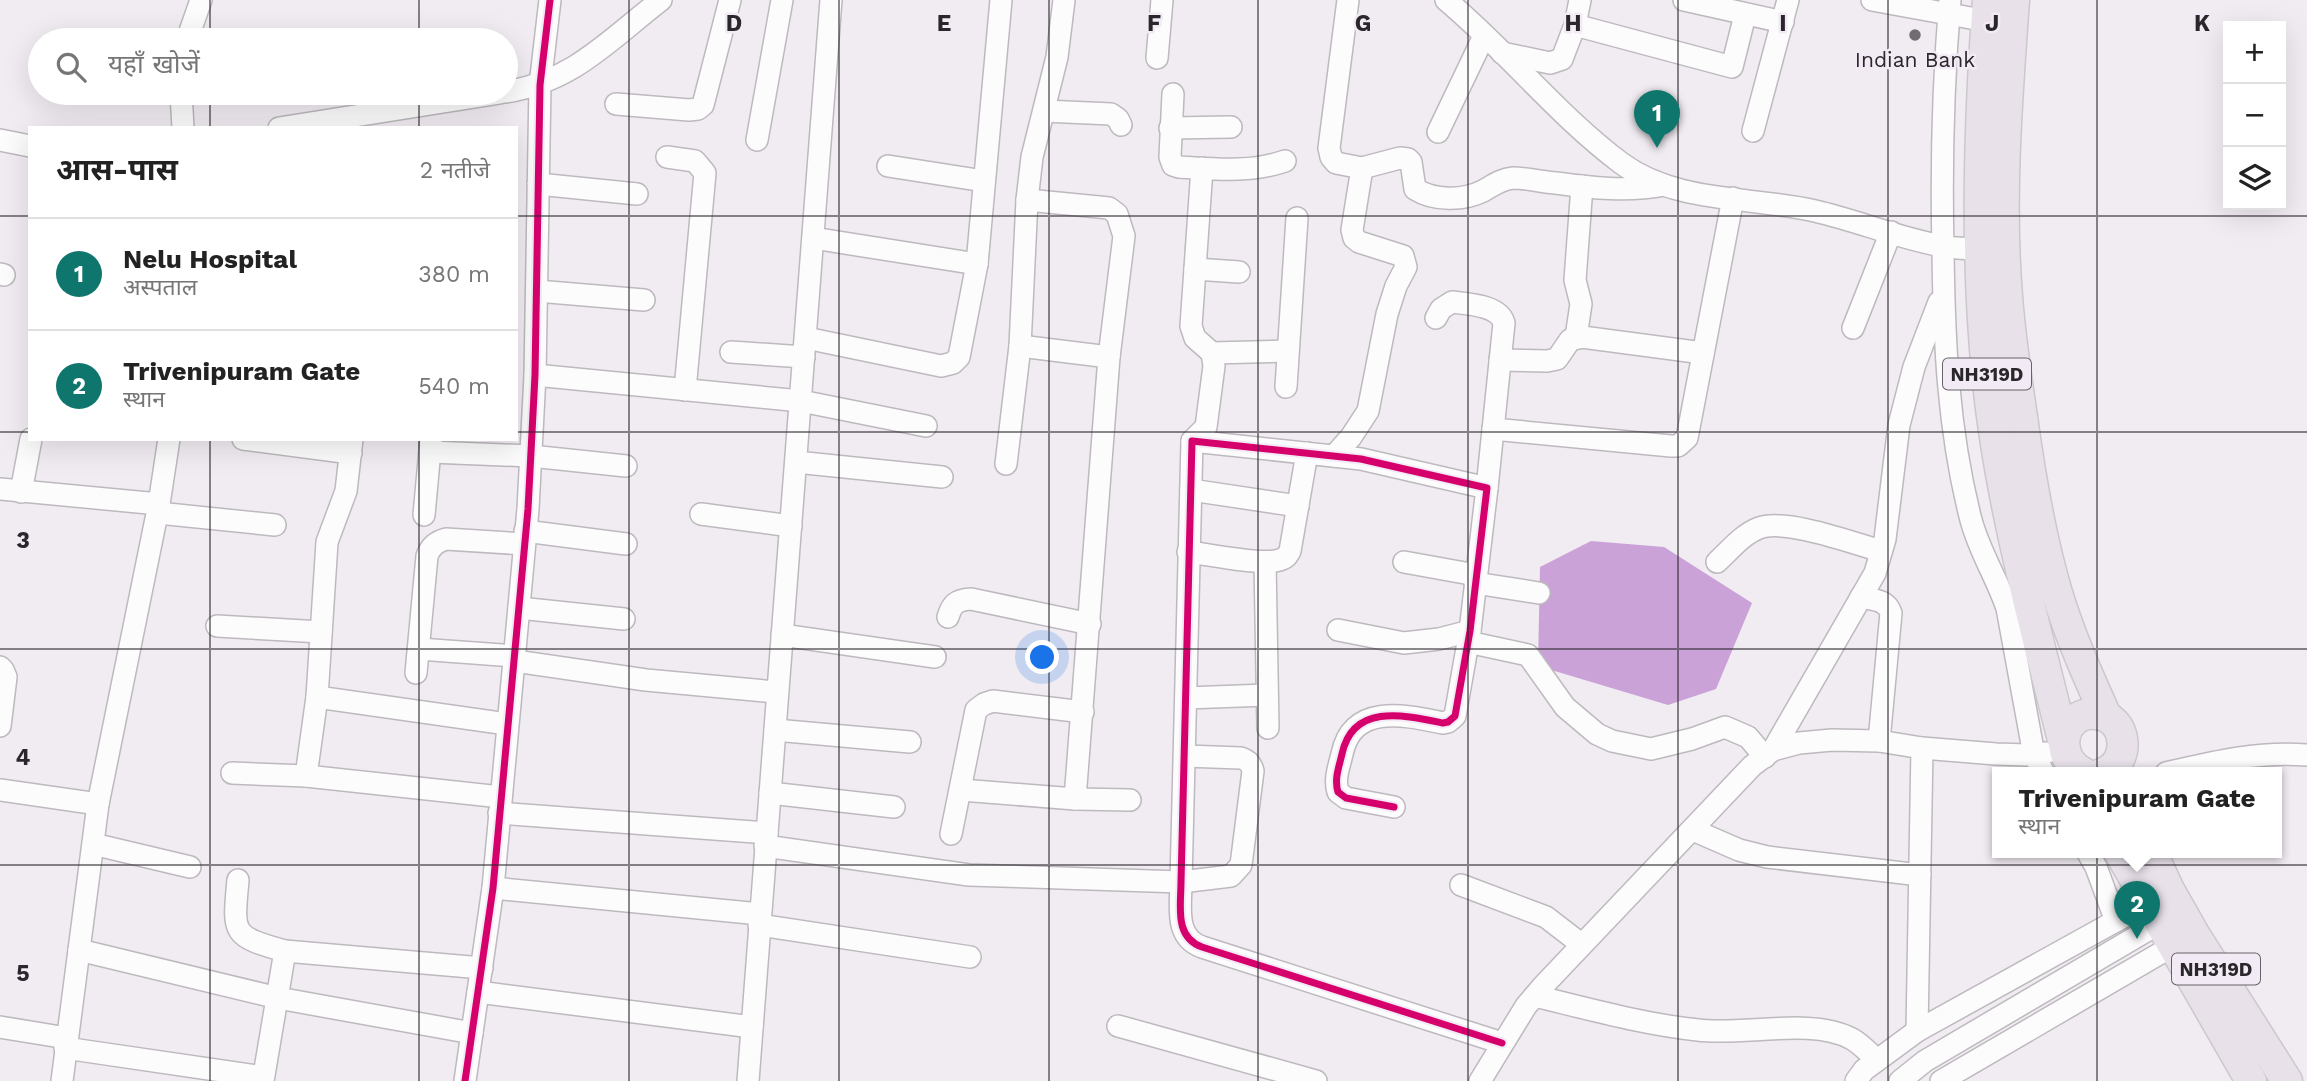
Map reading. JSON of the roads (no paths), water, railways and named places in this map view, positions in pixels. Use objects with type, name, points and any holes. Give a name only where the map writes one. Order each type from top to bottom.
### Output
[{"type":"highway","name":"NH319D","points":[[2014,0],[2004,154],[2007,295],[2013,351],[2028,466],[2057,592],[2077,651],[2106,716]]},
{"type":"highway","name":"NH319D","points":[[1988,10],[1978,195],[1988,383],[1999,459],[2037,632],[2079,763]]},
{"type":"highway","points":[[2084,715],[2106,716],[2115,723],[2124,743],[2079,763],[2067,729],[2084,715]]},
{"type":"highway","name":"NH319D","points":[[2124,858],[2171,918],[2287,1081]]},
{"type":"highway","name":"NH319D","points":[[2153,858],[2171,918],[2251,1081]]},
{"type":"street","points":[[191,28],[201,0]]},
{"type":"street","points":[[465,1081],[494,888],[531,456],[535,375],[526,342],[537,291],[540,85],[550,0]]},
{"type":"street","points":[[518,90],[540,85],[580,65],[661,0]]},
{"type":"street","points":[[616,104],[689,110],[703,105],[730,0]]},
{"type":"street","points":[[757,140],[782,0]]},
{"type":"street","points":[[748,1081],[831,0]]},
{"type":"street","points":[[731,352],[805,347],[941,366],[953,363],[960,357],[977,264],[1001,0]]},
{"type":"street","points":[[1006,464],[1020,345],[1027,200],[1032,157],[1057,57],[1064,0]]},
{"type":"street","points":[[1157,58],[1162,0]]},
{"type":"street","points":[[1348,0],[1329,148],[1336,163],[1362,168],[1400,158],[1408,159],[1411,162],[1415,189],[1425,194],[1454,198],[1473,195],[1513,178],[1639,189],[1665,185]]},
{"type":"street","points":[[1446,0],[1622,163],[1665,185],[1686,193],[1816,211],[1943,246],[1979,249]]},
{"type":"street","points":[[1501,53],[1550,63],[1563,57],[1575,25],[1580,0]]},
{"type":"street","points":[[1684,0],[1783,22]]},
{"type":"street","points":[[1754,131],[1788,0]]},
{"type":"street","points":[[1872,0],[1988,10]]},
{"type":"street","points":[[1950,6],[1942,119],[1943,290],[1948,383],[1964,489],[1978,545],[2001,589],[2007,608],[2079,763]]},
{"type":"street","points":[[1732,67],[1745,15]]},
{"type":"street","points":[[1575,25],[1768,78]]},
{"type":"street","points":[[1438,132],[1484,36]]},
{"type":"street","points":[[1173,94],[1170,128],[1170,157],[1173,165],[1253,169],[1285,161]]},
{"type":"street","points":[[182,105],[183,126]]},
{"type":"street","points":[[289,126],[423,105]]},
{"type":"street","points":[[1044,111],[1111,114],[1121,125]]},
{"type":"street","points":[[1170,128],[1231,127]]},
{"type":"street","points":[[0,141],[28,146]]},
{"type":"street","points":[[667,157],[695,161],[705,173],[685,390]]},
{"type":"street","points":[[888,166],[984,181]]},
{"type":"street","points":[[1202,168],[1191,326],[1195,338],[1212,353],[1214,366],[1206,427],[1192,441],[1181,882],[1181,921],[1184,935],[1192,943],[1502,1043]]},
{"type":"street","points":[[1334,456],[1351,437],[1368,411],[1387,314],[1396,286],[1406,267],[1403,256],[1354,238],[1352,230],[1362,168]]},
{"type":"street","points":[[538,184],[637,194]]},
{"type":"street","points":[[1576,337],[1581,304],[1575,280],[1582,186]]},
{"type":"street","points":[[1493,429],[1678,446],[1687,438],[1733,198]]},
{"type":"street","points":[[1027,200],[1109,208],[1118,214],[1124,236],[1109,357],[1075,799]]},
{"type":"street","points":[[1286,387],[1297,218]]},
{"type":"street","points":[[1853,328],[1891,232]]},
{"type":"street","points":[[814,238],[977,264]]},
{"type":"street","points":[[1195,269],[1239,272]]},
{"type":"street","points":[[1769,754],[1875,573],[1881,551],[1899,425],[1914,367],[1943,290]]},
{"type":"street","points":[[537,291],[644,300]]},
{"type":"street","points":[[1394,807],[1346,798],[1338,792],[1336,779],[1345,741],[1356,725],[1381,717],[1406,715],[1443,723],[1452,720],[1457,709],[1469,637],[1504,323],[1499,313],[1452,302],[1441,309],[1436,318]]},
{"type":"street","points":[[1500,360],[1557,359],[1566,344],[1576,337],[1703,353]]},
{"type":"street","points":[[1020,345],[1109,357]]},
{"type":"street","points":[[1212,353],[1288,351]]},
{"type":"street","points":[[535,375],[801,401],[926,426]]},
{"type":"street","points":[[30,441],[10,490],[275,525]]},
{"type":"street","points":[[62,1081],[98,804],[158,509],[169,441]]},
{"type":"street","points":[[274,441],[352,446],[346,491],[327,542],[317,697],[306,776]]},
{"type":"street","points":[[1192,441],[1393,465],[1487,488]]},
{"type":"street","points":[[424,516],[430,445],[625,466]]},
{"type":"street","points":[[1188,552],[1265,562],[1281,560],[1287,556],[1307,453]]},
{"type":"street","points":[[796,462],[942,477]]},
{"type":"street","points":[[1191,489],[1298,506]]},
{"type":"street","points":[[701,514],[791,526]]},
{"type":"street","points":[[1717,562],[1751,532],[1770,525],[1782,525],[1881,551]]},
{"type":"street","points":[[416,673],[427,556],[430,548],[438,541],[524,538],[625,544]]},
{"type":"street","points":[[1265,562],[1268,728]]},
{"type":"street","points":[[1405,562],[1539,593]]},
{"type":"street","points":[[1861,597],[1883,601],[1891,613],[1879,741]]},
{"type":"street","points":[[948,617],[951,606],[956,602],[971,599],[1090,624]]},
{"type":"street","points":[[519,608],[624,619]]},
{"type":"street","points":[[217,626],[321,632]]},
{"type":"street","points":[[1338,630],[1404,643],[1469,637],[1528,655],[1565,707],[1597,734],[1612,741],[1651,749],[1725,727],[1748,737],[1769,754]]},
{"type":"street","points":[[782,635],[935,657]]},
{"type":"street","points":[[419,649],[515,659],[646,680],[776,692]]},
{"type":"street","points":[[0,667],[6,677],[0,726]]},
{"type":"street","points":[[1186,698],[1268,695]]},
{"type":"street","points":[[317,697],[507,724]]},
{"type":"street","points":[[951,834],[976,710],[993,701],[1083,712]]},
{"type":"street","points":[[775,730],[910,743]]},
{"type":"street","points":[[1480,1081],[1502,1043],[1535,996],[1581,944],[1752,766],[1769,754],[1799,743],[1832,740],[1879,741],[1922,748],[2079,763]]},
{"type":"street","points":[[1917,1031],[1922,748]]},
{"type":"street","points":[[2195,767],[2278,753],[2307,755]]},
{"type":"street","points":[[232,773],[306,776],[766,840],[969,875],[1181,882],[1231,876],[1241,864],[1253,771],[1248,760],[1241,758],[1185,756]]},
{"type":"street","points":[[0,790],[98,804]]},
{"type":"street","points":[[961,790],[1075,799],[1130,800]]},
{"type":"street","points":[[770,793],[894,807]]},
{"type":"street","points":[[1693,830],[1739,850],[1767,857],[1920,875]]},
{"type":"street","points":[[93,844],[190,867]]},
{"type":"street","points":[[2091,858],[2116,921]]},
{"type":"street","points":[[238,880],[234,919],[237,929],[251,942],[285,951],[482,968]]},
{"type":"street","points":[[1461,885],[1546,917],[1581,944]]},
{"type":"street","points":[[494,888],[760,919],[970,957]]},
{"type":"street","points":[[1856,1081],[1864,1070],[1917,1031],[2116,921],[2171,918]]},
{"type":"street","points":[[1900,1081],[1925,1061],[2171,918]]},
{"type":"street","points":[[1941,1081],[2117,978],[2171,918]]},
{"type":"street","points":[[2092,935],[2117,978]]},
{"type":"street","points":[[79,950],[278,998],[472,1033]]},
{"type":"street","points":[[0,1027],[66,1043],[263,1079],[285,951]]},
{"type":"street","points":[[478,992],[752,1027]]},
{"type":"street","points":[[1535,996],[1637,1021],[1703,1031],[1805,1029],[1835,1032],[1854,1040],[1877,1060]]},
{"type":"street","points":[[1118,1026],[1285,1076],[1316,1081]]},
{"type":"place","name":"Indian Bank","points":[[1915,35]]},
{"type":"place","name":"Nelu Hospital","points":[[1657,148]]},
{"type":"place","name":"Trivenipuram Gate","points":[[2137,939]]}]
